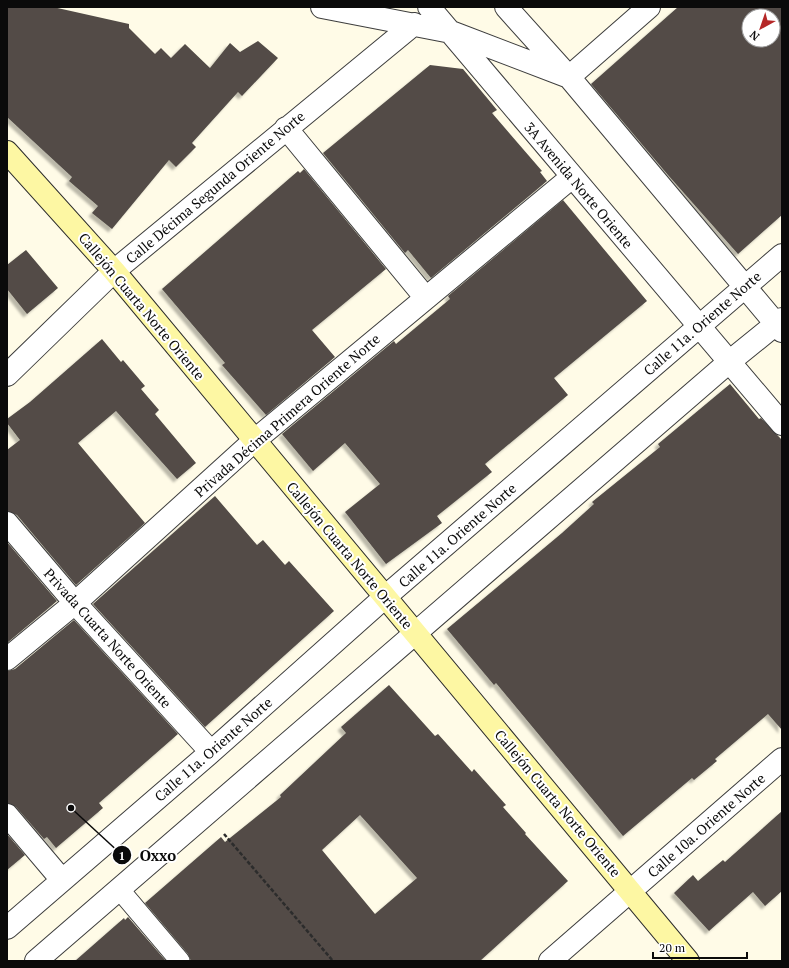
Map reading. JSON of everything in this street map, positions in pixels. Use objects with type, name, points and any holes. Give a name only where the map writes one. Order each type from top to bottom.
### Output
[{"type":"street","points":[[322,7],[451,32],[569,77]]},
{"type":"street","name":"3A Avenida Norte Oriente","points":[[429,7],[698,327],[782,424]]},
{"type":"street","points":[[36,961],[729,362],[780,325],[745,286],[569,77],[506,7]]},
{"type":"street","points":[[569,77],[649,7]]},
{"type":"street","name":"Calle Décima Segunda Oriente Norte","points":[[7,375],[114,271],[414,24]]},
{"type":"street","points":[[286,128],[425,297]]},
{"type":"street","name":"Callejón Cuarta Norte Oriente","points":[[7,152],[114,271],[688,961]]},
{"type":"street","name":"Privada Décima Primera Oriente Norte","points":[[7,659],[75,603],[255,440],[425,297],[572,177]]},
{"type":"street","name":"Calle 11a. Oriente Norte","points":[[7,928],[211,752],[385,597],[782,255]]},
{"type":"street","name":"Privada Cuarta Norte Oriente","points":[[7,523],[75,603],[211,752]]},
{"type":"street","name":"Calle 10a. Oriente Norte","points":[[550,961],[782,759]]},
{"type":"street","points":[[7,815],[62,880]]},
{"type":"lane","points":[[119,889],[180,961]]},
{"type":"path","points":[[207,814],[333,961]]},
{"type":"building","points":[[7,7],[53,7],[129,24],[129,28],[155,54],[161,48],[171,58],[185,44],[210,68],[230,43],[240,52],[258,41],[278,58],[242,96],[238,92],[192,143],[196,147],[176,167],[169,160],[112,229],[92,213],[98,206],[69,181],[72,177],[7,117]]},
{"type":"building","points":[[678,7],[782,7],[782,215],[738,254],[668,175],[591,84]]},
{"type":"building","points":[[430,65],[463,69],[497,110],[492,113],[542,171],[540,172],[547,181],[431,278],[408,250],[405,253],[323,153]]},
{"type":"building","points":[[304,169],[386,269],[312,330],[335,357],[266,415],[222,365],[225,363],[162,289],[298,171],[300,173]]},
{"type":"building","points":[[563,200],[647,301],[554,378],[568,395],[485,464],[492,472],[437,516],[442,523],[386,564],[345,512],[380,484],[345,443],[313,471],[282,434],[394,341],[396,344],[450,299],[448,296]]},
{"type":"building","points":[[26,250],[58,288],[27,314],[7,289],[7,265]]},
{"type":"building","points":[[102,339],[121,362],[123,360],[145,386],[141,389],[159,410],[155,414],[196,463],[177,479],[116,411],[78,443],[145,523],[76,585],[17,515],[7,511],[7,450],[20,440],[7,423],[7,419],[30,402]]},
{"type":"building","points":[[730,384],[759,419],[761,418],[782,440],[782,730],[768,714],[715,759],[717,761],[694,780],[692,778],[623,836],[496,683],[494,685],[447,629],[562,533],[594,504],[592,502],[660,447],[658,444]]},
{"type":"building","points":[[215,496],[257,545],[263,540],[285,565],[289,561],[334,611],[205,727],[93,604]]},
{"type":"building","points":[[7,542],[57,601],[7,643]]},
{"type":"building","points":[[74,620],[178,734],[99,803],[103,808],[56,848],[47,837],[44,839],[16,807],[7,803],[7,671],[15,669]]},
{"type":"building","points":[[389,685],[435,736],[438,734],[472,772],[474,769],[506,805],[503,807],[526,833],[525,834],[568,881],[480,961],[191,961],[188,954],[145,903],[221,837],[225,842],[281,797],[280,795],[346,733],[341,727]],"holes":[[[360,815],[417,878],[375,914],[322,850]]]},
{"type":"building","points":[[782,811],[782,891],[765,906],[753,892],[709,931],[674,893],[693,875],[698,881],[723,860],[725,862]]},
{"type":"building","points":[[7,834],[25,855],[7,870]]},
{"type":"building","points":[[128,917],[166,961],[75,961],[124,918],[125,920]]},
{"type":"place","name":"Oxxo","points":[[71,808]]}]
